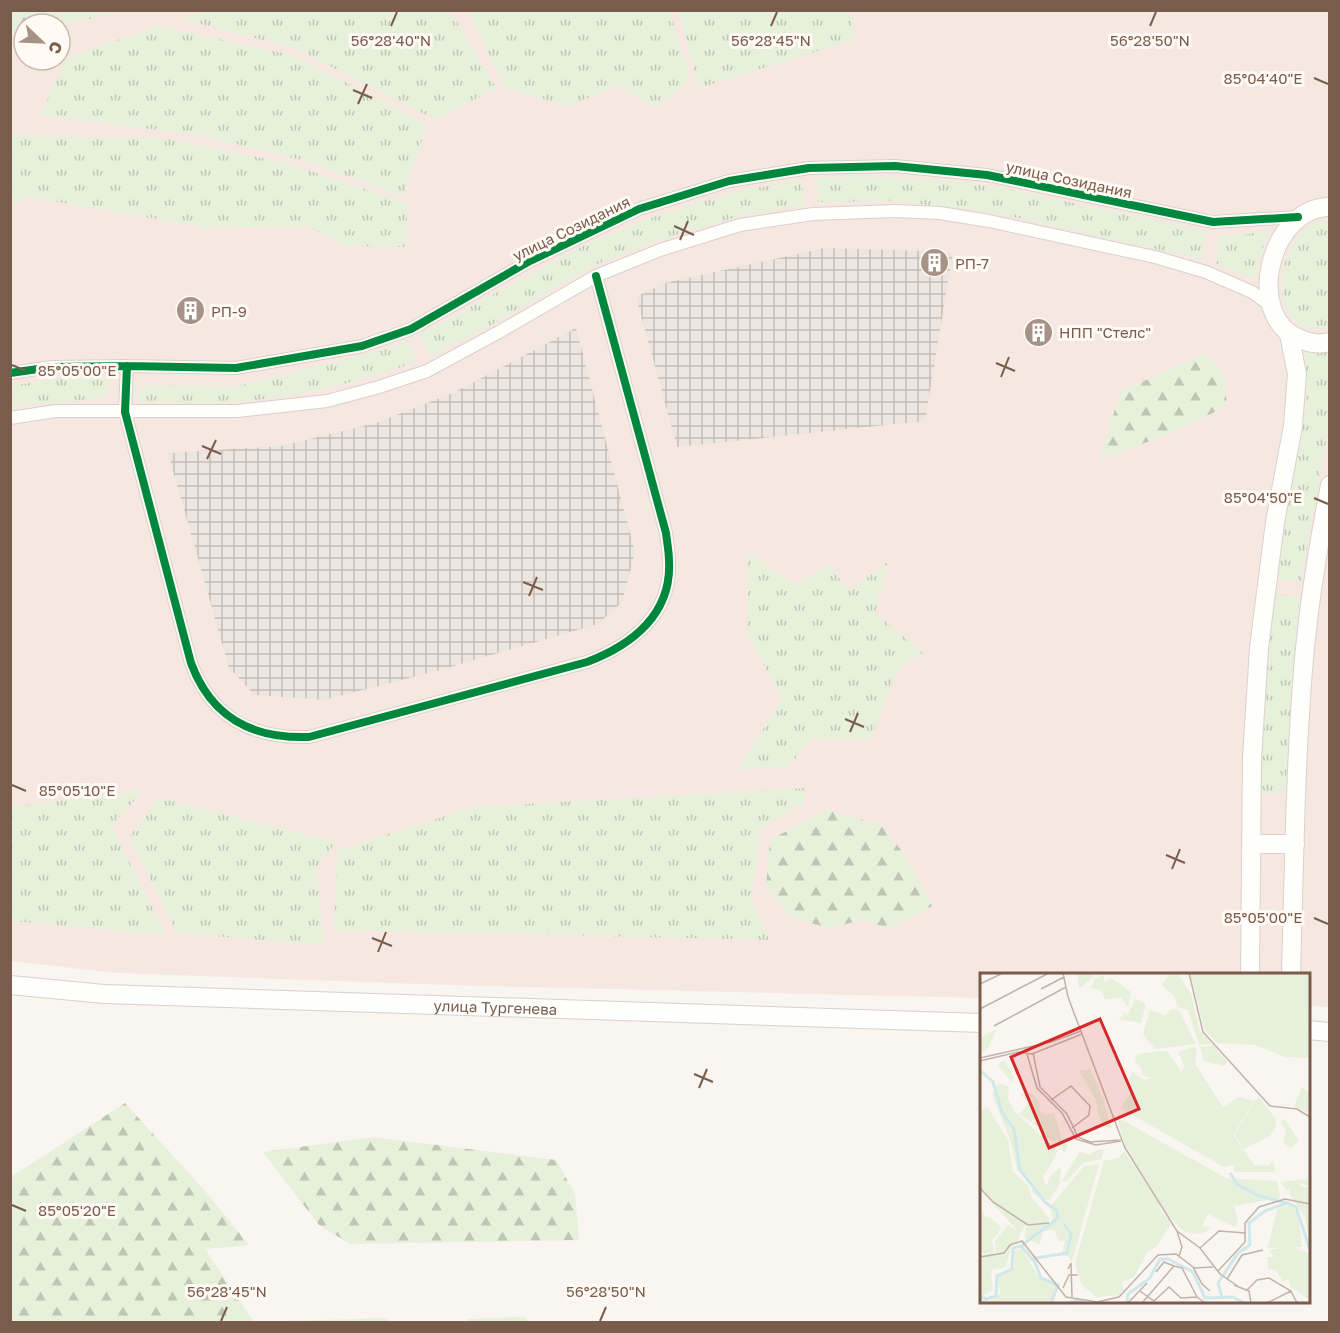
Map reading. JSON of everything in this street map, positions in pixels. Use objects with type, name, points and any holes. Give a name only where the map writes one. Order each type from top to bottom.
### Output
[{"type":"street","name":"улица Созидания","points":[[10,373],[52,367],[236,368],[362,346],[411,329],[528,261],[639,209],[729,181],[809,168],[895,166],[987,175],[1213,222],[1298,217]]},
{"type":"street","points":[[1328,205],[1298,217],[1282,236],[1273,260],[1269,280],[1270,305],[1278,324],[1289,334],[1308,343],[1329,342]]},
{"type":"street","points":[[10,418],[56,411],[237,411],[327,401],[379,387],[427,370],[596,276],[660,250],[740,225],[813,214],[895,211],[940,213],[989,221],[1155,257],[1206,272],[1252,292],[1270,305]]},
{"type":"street","points":[[126,366],[125,412],[191,663],[198,681],[218,708],[234,721],[266,734],[309,737],[587,663],[621,646],[641,632],[660,606],[666,587],[669,563],[666,533],[596,276]]},
{"type":"street","points":[[1250,973],[1252,759],[1260,648],[1275,522],[1293,426],[1297,374],[1289,334]]},
{"type":"street","points":[[1291,973],[1303,669],[1313,579],[1329,485]]},
{"type":"street","points":[[1252,844],[1295,844]]},
{"type":"street","name":"улица Тургенева","points":[[10,984],[104,994],[980,1023]]},
{"type":"street","points":[[1310,1030],[1329,1032]]},
{"type":"shaded area","points":[[11,11],[1329,11],[1329,1007],[1310,1006],[1310,973],[980,973],[980,998],[450,985],[116,973],[11,961]]},
{"type":"shaded area","points":[[825,248],[953,252],[925,421],[677,447],[636,297],[665,283]]},
{"type":"shaded area","points":[[576,328],[635,552],[622,602],[598,624],[440,670],[324,700],[255,695],[229,668],[168,453],[281,446],[376,423],[453,393]]},
{"type":"green space","points":[[11,10],[130,10],[72,22],[72,12],[12,12],[11,34]]},
{"type":"green space","points":[[202,11],[451,11],[496,88],[436,120],[294,48],[182,19]]},
{"type":"green space","points":[[468,11],[670,11],[690,80],[657,108],[617,86],[568,106],[505,88]]},
{"type":"green space","points":[[678,11],[851,11],[854,40],[699,88]]},
{"type":"green space","points":[[158,26],[292,55],[427,124],[403,196],[298,159],[199,135],[40,115],[60,72],[72,72],[72,56]]},
{"type":"green space","points":[[11,135],[169,139],[286,163],[407,203],[407,247],[346,246],[307,226],[210,228],[27,197],[11,205]]},
{"type":"green space","points":[[857,176],[945,180],[998,187],[1206,231],[1201,259],[991,212],[895,201],[818,202],[817,178]]},
{"type":"green space","points":[[802,180],[804,205],[740,216],[656,241],[593,266],[495,323],[429,356],[420,334],[587,244],[650,218],[738,191]]},
{"type":"green space","points":[[1324,220],[1329,220],[1329,327],[1308,328],[1293,319],[1285,304],[1282,284],[1285,264],[1293,244],[1306,229]]},
{"type":"green space","points":[[1270,230],[1260,256],[1255,280],[1215,263],[1220,233],[1243,235]]},
{"type":"green space","points":[[408,340],[416,362],[328,388],[227,403],[146,402],[139,401],[135,397],[138,391],[147,385],[238,386],[372,353]]},
{"type":"green space","points":[[1305,352],[1329,352],[1329,424],[1301,582],[1276,578],[1284,523],[1307,406]]},
{"type":"green space","points":[[1205,353],[1224,374],[1227,406],[1164,436],[1100,459],[1120,392]]},
{"type":"green space","points":[[98,376],[108,381],[109,390],[104,398],[11,406],[11,386],[54,379]]},
{"type":"green space","points":[[748,552],[796,585],[828,566],[850,590],[889,561],[875,613],[923,653],[898,669],[871,738],[811,739],[789,767],[739,769],[782,698],[747,635]]},
{"type":"green space","points":[[1275,594],[1300,597],[1293,667],[1286,787],[1279,794],[1266,793],[1261,788],[1267,666]]},
{"type":"green space","points":[[806,788],[804,803],[760,829],[751,900],[770,940],[334,930],[337,850],[474,807]]},
{"type":"green space","points":[[144,790],[111,826],[166,935],[11,921],[11,807]]},
{"type":"green space","points":[[159,798],[336,842],[316,868],[324,945],[177,933],[129,837]]},
{"type":"green space","points":[[826,810],[881,825],[905,855],[932,906],[889,929],[862,919],[831,929],[791,917],[766,888],[770,840]]},
{"type":"green space","points":[[125,1103],[205,1191],[249,1245],[205,1249],[254,1322],[11,1322],[11,1177]]},
{"type":"green space","points":[[374,1137],[556,1160],[575,1194],[579,1240],[350,1244],[319,1225],[263,1152]]},
{"type":"green space","points":[[524,1317],[529,1322],[470,1322],[467,1319]]},
{"type":"green space","points":[[386,1318],[390,1322],[254,1322]]},
{"type":"cycle path","points":[[10,373],[52,367],[236,368],[362,346],[411,329],[528,262],[639,209],[729,181],[809,168],[895,166],[987,175],[1213,222],[1298,217]]},
{"type":"cycle path","points":[[127,366],[125,412],[191,663],[199,682],[222,711],[251,729],[288,737],[309,737],[587,662],[604,655],[634,637],[656,612],[664,597],[668,580],[669,558],[666,533],[596,276]]},
{"type":"place","name":"РП-7","points":[[934,263]]},
{"type":"place","name":"РП-9","points":[[190,311]]},
{"type":"place","name":"НПП \"Стелс\"","points":[[1038,332]]}]
